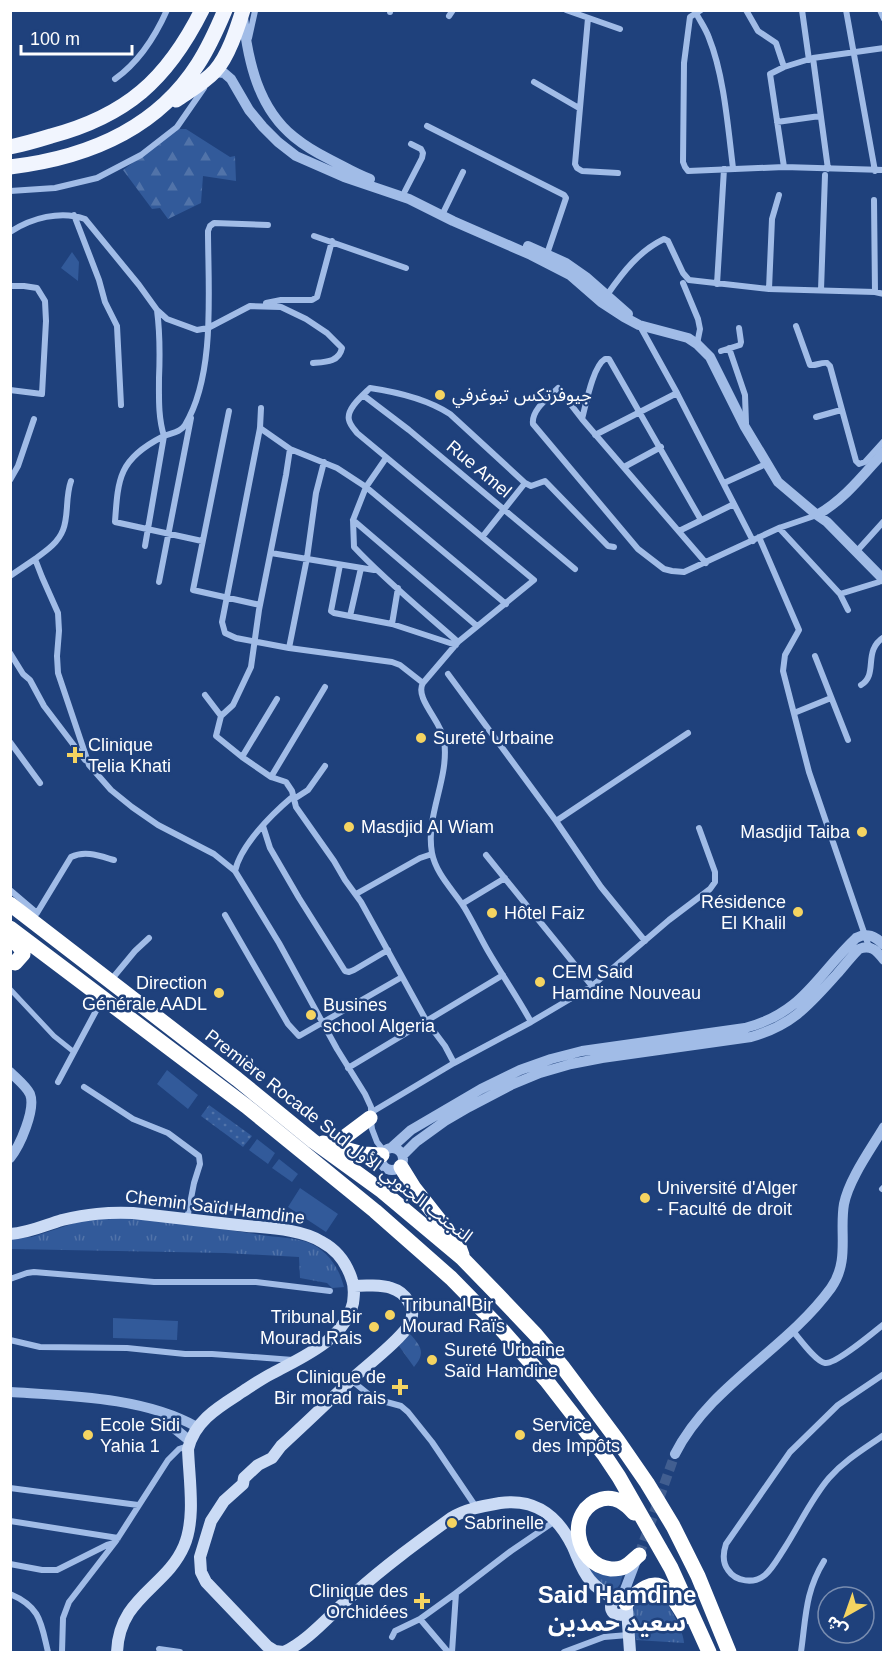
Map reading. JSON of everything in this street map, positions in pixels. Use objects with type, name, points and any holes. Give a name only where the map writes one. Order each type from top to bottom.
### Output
[{"type":"highway","points":[[10,147],[77,129],[122,108],[157,78],[181,46],[202,10]]},
{"type":"highway","points":[[141,123],[165,104],[189,77],[208,47],[225,10]]},
{"type":"highway","points":[[10,167],[38,164],[89,150],[111,141],[141,123],[215,72],[247,12]]},
{"type":"highway","name":"Première Rocade Sud التجنب الجنوبي الأول","points":[[10,904],[237,1079],[313,1141],[382,1191],[462,1258],[536,1335],[562,1366],[647,1483],[698,1576],[729,1653]]},
{"type":"highway","points":[[37,913],[108,980]]},
{"type":"highway","name":"Première Rocade Sud التجنب الجنوبي الأول","points":[[10,928],[100,1004],[246,1106],[375,1210],[451,1278],[502,1330],[546,1380],[620,1477],[671,1568],[707,1648]]},
{"type":"highway","points":[[10,939],[22,950],[23,954],[13,965]]},
{"type":"highway","points":[[334,1145],[371,1115]]},
{"type":"highway","points":[[313,1141],[363,1154],[386,1150]]},
{"type":"highway","points":[[402,1161],[414,1188],[458,1244],[462,1258]]},
{"type":"highway","points":[[639,1555],[623,1568],[604,1568],[593,1563],[587,1558],[580,1544],[578,1527],[580,1519],[590,1505],[605,1498],[614,1498],[626,1504],[647,1525]]},
{"type":"highway","points":[[620,1606],[641,1589],[655,1585],[663,1586],[671,1594],[707,1648]]},
{"type":"highway","points":[[708,1604],[720,1619],[736,1653]]},
{"type":"main road","name":"Chemin Saïd Hamdine","points":[[10,1234],[26,1232],[59,1221],[96,1213],[134,1213],[284,1231],[321,1241],[339,1256],[350,1273],[354,1286]]},
{"type":"main road","points":[[117,1653],[118,1637],[129,1611],[173,1563],[185,1544],[190,1521],[189,1443],[198,1426],[222,1405],[255,1383],[326,1342],[340,1329],[351,1309],[354,1286],[384,1286],[398,1291],[410,1303],[412,1319],[406,1330],[281,1446],[272,1458],[258,1465],[244,1478],[243,1484],[224,1501],[211,1521],[204,1542],[200,1563],[206,1582],[267,1646],[283,1653],[305,1639],[359,1589],[458,1514],[477,1508],[521,1502],[544,1511],[556,1521],[590,1581],[620,1606],[630,1653]]},
{"type":"street","points":[[115,79],[126,71],[140,55],[158,29],[167,10]]},
{"type":"street","points":[[567,10],[620,29]]},
{"type":"street","points":[[746,10],[758,32],[776,43],[784,67]]},
{"type":"street","points":[[802,10],[820,116],[826,172],[821,290]]},
{"type":"street","points":[[846,10],[874,171]]},
{"type":"street","points":[[880,10],[884,19]]},
{"type":"street","points":[[247,12],[247,47],[253,74],[263,97],[278,121],[293,136],[310,149],[360,176],[405,191],[444,211],[566,263],[607,295],[639,325],[734,504],[756,539],[799,630],[785,655],[783,671],[809,772],[869,947]]},
{"type":"street","points":[[733,168],[717,64],[710,38],[699,12],[690,17],[684,63],[683,162],[688,171],[784,167],[826,172],[884,170]]},
{"type":"street","points":[[588,18],[575,164],[582,171],[618,173]]},
{"type":"street","points":[[784,167],[770,74],[811,59],[884,48]]},
{"type":"street","points":[[10,191],[54,188],[97,178],[141,155],[177,127],[215,72],[224,73],[231,79],[249,110],[263,127],[296,156],[354,181],[409,199],[531,255],[570,275],[601,302],[624,317],[639,325],[688,339],[697,344],[710,357],[766,464],[778,482],[825,520],[857,551],[882,583]]},
{"type":"street","points":[[534,82],[579,108]]},
{"type":"street","points":[[777,122],[820,116]]},
{"type":"street","points":[[427,126],[564,195],[566,198],[547,254]]},
{"type":"street","points":[[405,191],[423,153],[421,149],[411,144]]},
{"type":"street","points":[[717,284],[724,169]]},
{"type":"street","points":[[444,211],[463,172]]},
{"type":"street","points":[[769,289],[772,219],[779,195]]},
{"type":"street","points":[[874,201],[875,292]]},
{"type":"street","points":[[74,215],[105,302],[117,326],[121,405]]},
{"type":"street","points":[[10,232],[49,217],[74,215],[85,219],[157,310],[168,319],[197,330],[208,328],[250,306],[281,300],[314,300],[317,297],[332,242]]},
{"type":"street","points":[[202,541],[115,522],[117,488],[124,467],[139,451],[164,436],[184,428],[200,390],[208,328],[208,231],[210,226],[214,223],[268,225]]},
{"type":"street","points":[[314,236],[406,268]]},
{"type":"street","points":[[607,295],[621,274],[639,255],[664,239],[668,242],[683,273],[689,280],[769,289],[884,294]]},
{"type":"street","points":[[683,283],[698,319],[700,329],[697,344]]},
{"type":"street","points":[[10,286],[37,288],[45,302],[46,321],[42,394],[10,390]]},
{"type":"street","points":[[250,306],[281,307],[290,310],[313,323],[342,348],[340,355],[335,359],[313,363]]},
{"type":"street","points":[[145,546],[164,436],[160,424],[160,332],[157,310]]},
{"type":"street","points":[[796,326],[810,365],[827,363],[830,366],[856,461],[859,464],[865,462],[884,441]]},
{"type":"street","points":[[721,351],[740,345],[739,328]]},
{"type":"street","points":[[729,348],[745,395],[746,427]]},
{"type":"street","points":[[582,419],[594,373],[600,361],[605,358],[609,359],[701,520]]},
{"type":"street","points":[[531,1022],[462,904],[448,887],[432,854],[432,829],[442,782],[445,742],[438,723],[421,696],[420,687],[457,644],[534,580],[357,433],[348,418],[350,412],[370,388],[428,402],[439,407],[450,414],[525,483],[531,486],[545,481],[608,546],[614,548]]},
{"type":"street","points":[[706,563],[595,435],[558,388],[538,409],[532,424],[638,549],[664,569],[672,571],[684,572],[706,563],[779,528],[817,515],[832,507],[845,496],[884,452]]},
{"type":"street","points":[[595,435],[677,393]]},
{"type":"street","name":"Rue Amel","points":[[363,395],[409,430],[574,569]]},
{"type":"street","points":[[159,582],[194,406]]},
{"type":"street","points":[[261,408],[260,428],[222,622],[225,633],[236,638],[289,648],[392,662],[400,665],[423,683]]},
{"type":"street","points":[[816,417],[841,410]]},
{"type":"street","points":[[229,411],[193,590],[260,605]]},
{"type":"street","points":[[10,480],[18,466],[34,419]]},
{"type":"street","points":[[260,428],[290,449],[337,468],[366,487],[506,604]]},
{"type":"street","points":[[624,467],[661,447]]},
{"type":"street","points":[[290,449],[260,605],[252,667],[233,705],[221,716],[216,736],[271,777],[286,782],[292,791],[296,807],[356,894],[427,1022],[445,1046],[454,1063]]},
{"type":"street","points":[[386,458],[366,487],[353,520],[354,547],[457,644]]},
{"type":"street","points":[[289,648],[307,558],[316,493],[324,462]]},
{"type":"street","points":[[724,483],[766,464]]},
{"type":"street","points":[[10,576],[51,546],[58,538],[63,530],[67,492],[71,481]]},
{"type":"street","points":[[483,536],[525,483]]},
{"type":"street","points":[[679,531],[734,504]]},
{"type":"street","points":[[817,515],[824,525],[882,583]]},
{"type":"street","points":[[353,520],[477,626]]},
{"type":"street","points":[[857,551],[884,521]]},
{"type":"street","points":[[779,528],[840,594],[848,610]]},
{"type":"street","points":[[271,553],[376,570]]},
{"type":"street","points":[[35,558],[58,613],[58,673],[89,765]]},
{"type":"street","points":[[339,565],[331,611],[333,613],[392,624],[457,644]]},
{"type":"street","points":[[350,616],[361,568]]},
{"type":"street","points":[[840,594],[882,583]]},
{"type":"street","points":[[392,624],[398,588]]},
{"type":"street","points":[[861,685],[869,676],[873,646],[884,637]]},
{"type":"street","points":[[10,653],[22,674],[30,680],[44,706],[111,790],[158,825],[214,854],[235,871],[279,942],[348,1068],[365,1094],[371,1107],[372,1129],[376,1139],[386,1150],[399,1150],[402,1161]]},
{"type":"street","points":[[815,656],[848,740]]},
{"type":"street","points":[[448,674],[556,821],[601,887],[645,941]]},
{"type":"street","points":[[271,777],[325,687]]},
{"type":"street","points":[[205,695],[221,716]]},
{"type":"street","points":[[794,713],[831,698]]},
{"type":"street","points":[[242,757],[277,699]]},
{"type":"street","points":[[556,821],[688,733]]},
{"type":"street","points":[[10,742],[40,783]]},
{"type":"street","points":[[235,871],[237,862],[263,826],[291,798],[294,800],[308,790],[325,766]]},
{"type":"street","points":[[263,826],[270,848],[345,970],[350,972],[388,950]]},
{"type":"street","points":[[371,1115],[454,1063],[592,986],[710,889],[715,882],[715,872],[699,828]]},
{"type":"street","points":[[10,890],[37,913],[71,857],[86,854],[114,860]]},
{"type":"street","points":[[356,894],[420,858],[432,854]]},
{"type":"street","points":[[486,855],[592,986]]},
{"type":"street","points":[[462,904],[505,878]]},
{"type":"street","points":[[225,915],[292,1029],[300,1036],[402,977]]},
{"type":"street","points":[[884,945],[874,936],[859,936],[794,1005],[771,1020],[745,1028],[582,1051],[520,1070],[481,1089],[411,1130],[386,1150],[382,1163],[387,1169],[394,1170],[425,1135],[445,1121],[511,1085],[540,1073],[594,1059],[751,1037],[778,1028],[802,1012],[856,951],[869,947],[884,960]]},
{"type":"street","points":[[108,980],[149,938]]},
{"type":"street","points":[[348,1068],[504,975]]},
{"type":"street","points":[[10,989],[54,1036],[74,1052]]},
{"type":"street","points":[[58,1082],[100,1004]]},
{"type":"street","points":[[10,1072],[27,1090],[31,1101],[25,1129],[19,1145],[10,1158]]},
{"type":"street","points":[[84,1087],[133,1119],[168,1133],[197,1153],[200,1164],[187,1219]]},
{"type":"street","points":[[675,1454],[690,1430],[712,1405],[817,1305],[833,1286],[841,1263],[843,1211],[848,1192],[853,1179],[884,1127]]},
{"type":"street","points":[[191,1203],[242,1209]]},
{"type":"street","points":[[10,1279],[34,1272],[154,1282],[256,1282],[330,1291]]},
{"type":"street","points":[[792,1329],[821,1362],[830,1363],[843,1356],[884,1324]]},
{"type":"street","points":[[10,1340],[40,1347],[127,1348],[185,1354],[297,1360]]},
{"type":"street","points":[[884,1374],[838,1405],[790,1452],[726,1544],[723,1558],[731,1574],[747,1581],[754,1581],[764,1576],[829,1478],[851,1457],[884,1436]]},
{"type":"street","points":[[351,1380],[372,1397],[400,1406],[408,1412],[432,1442],[477,1508]]},
{"type":"street","points":[[10,1392],[116,1401],[179,1417],[198,1426]]},
{"type":"street","points":[[62,1653],[65,1610],[85,1579],[116,1540],[168,1460],[189,1443],[174,1428],[166,1414]]},
{"type":"street","points":[[10,1488],[138,1505]]},
{"type":"street","points":[[10,1521],[116,1540]]},
{"type":"street","points":[[392,1637],[395,1631],[420,1619],[511,1551],[556,1521]]},
{"type":"street","points":[[10,1563],[42,1570],[57,1569],[116,1540]]},
{"type":"street","points":[[620,1606],[639,1555]]},
{"type":"street","points":[[801,1653],[810,1590],[824,1561]]},
{"type":"street","points":[[452,1653],[456,1593]]},
{"type":"street","points":[[10,1594],[24,1600],[36,1614],[48,1653]]},
{"type":"street","points":[[420,1619],[448,1653]]},
{"type":"street","points":[[564,1653],[604,1637],[628,1635]]},
{"type":"street","points":[[159,1649],[180,1653]]},
{"type":"green space","points":[[178,129],[186,129],[230,157],[235,156],[236,181],[203,176],[201,203],[168,219],[160,208],[152,209],[123,170]]},
{"type":"green space","points":[[72,252],[79,262],[78,281],[61,268]]},
{"type":"green space","points":[[167,1070],[198,1095],[188,1109],[157,1084]]},
{"type":"green space","points":[[209,1105],[252,1136],[243,1147],[201,1116]]},
{"type":"green space","points":[[257,1139],[275,1153],[268,1164],[249,1150]]},
{"type":"green space","points":[[279,1159],[298,1174],[292,1182],[272,1168]]},
{"type":"green space","points":[[300,1188],[338,1214],[326,1232],[288,1207]]},
{"type":"green space","points":[[118,1217],[208,1227],[307,1242],[327,1255],[339,1273],[344,1287],[332,1288],[327,1283],[300,1278],[299,1257],[225,1253],[11,1249],[11,1239],[32,1237],[84,1220]]},
{"type":"green space","points":[[113,1318],[178,1321],[177,1340],[113,1338]]},
{"type":"green space","points":[[410,1334],[421,1350],[420,1358],[414,1367],[399,1346]]},
{"type":"green space","points":[[586,1567],[599,1574],[623,1574],[620,1584],[616,1590],[609,1592]]},
{"type":"green space","points":[[655,1592],[663,1597],[669,1607],[679,1626],[684,1643],[636,1640],[632,1618],[635,1602],[638,1597]]},
{"type":"tunnel","points":[[639,1555],[675,1454]]},
{"type":"place","name":"جيوفرتكس تبوغرفي","points":[[440,395]]},
{"type":"place","name":"Sureté Urbaine","points":[[421,738]]},
{"type":"place","name":"Clinique Telia Khati","points":[[75,755]]},
{"type":"place","name":"Masdjid Al Wiam","points":[[349,827]]},
{"type":"place","name":"Masdjid Taiba","points":[[862,832]]},
{"type":"place","name":"Résidence El Khalil","points":[[798,912]]},
{"type":"place","name":"Hôtel Faiz","points":[[492,913]]},
{"type":"place","name":"CEM Said Hamdine Nouveau","points":[[540,982]]},
{"type":"place","name":"Direction Générale AADL","points":[[219,993]]},
{"type":"place","name":"Busines school Algeria","points":[[311,1015]]},
{"type":"place","name":"Université d'Alger - Faculté de droit","points":[[645,1198]]},
{"type":"place","name":"Tribunal Bir Mourad Raïs","points":[[390,1315]]},
{"type":"place","name":"Tribunal Bir Mourad Rais","points":[[374,1327]]},
{"type":"place","name":"Sureté Urbaine Saïd Hamdine","points":[[432,1360]]},
{"type":"place","name":"Clinique de Bir morad rais","points":[[400,1387]]},
{"type":"place","name":"Ecole Sidi Yahia 1","points":[[88,1435]]},
{"type":"place","name":"Service des Impôts","points":[[520,1435]]},
{"type":"place","name":"Sabrinelle","points":[[452,1523]]},
{"type":"place","name":"Clinique des Orchidées","points":[[422,1601]]},
{"type":"district","name":"Said Hamdine سعيد حمدين","points":[[617,1609]]}]
